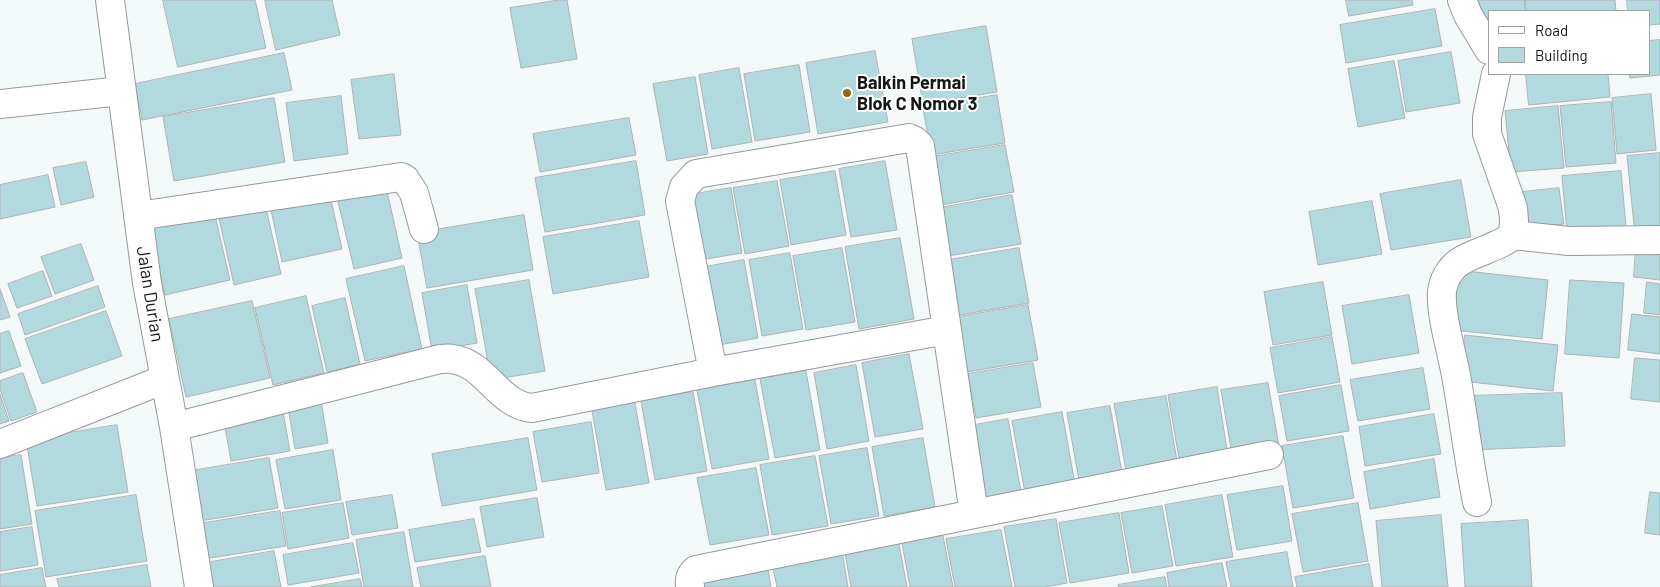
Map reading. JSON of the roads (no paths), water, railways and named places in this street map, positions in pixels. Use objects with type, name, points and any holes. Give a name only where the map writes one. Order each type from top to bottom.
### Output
[{"type":"street","name":"Jalan Durian","points":[[110,0],[147,283],[174,427],[199,587]]},
{"type":"street","points":[[1462,0],[1468,15],[1488,48]]},
{"type":"street","points":[[1477,502],[1443,309],[1442,291],[1445,280],[1452,268],[1461,261],[1506,241],[1513,234],[1513,208],[1487,134],[1488,117],[1496,75]]},
{"type":"street","points":[[0,104],[121,91]]},
{"type":"street","points":[[713,372],[680,201],[684,187],[696,174],[909,138],[915,141],[920,146],[974,514]]},
{"type":"street","points":[[138,216],[401,177],[406,179],[414,192],[424,229]]},
{"type":"street","points":[[1513,234],[1569,241],[1660,240]]},
{"type":"street","points":[[174,427],[440,360],[452,359],[473,367],[505,397],[525,408],[532,408],[713,372],[947,330]]},
{"type":"street","points":[[0,444],[164,379]]},
{"type":"street","points":[[690,587],[689,580],[696,570],[1269,455]]},
{"type":"place","name":"Balkin Permai Blok C Nomor 3","points":[[847,93]]}]
